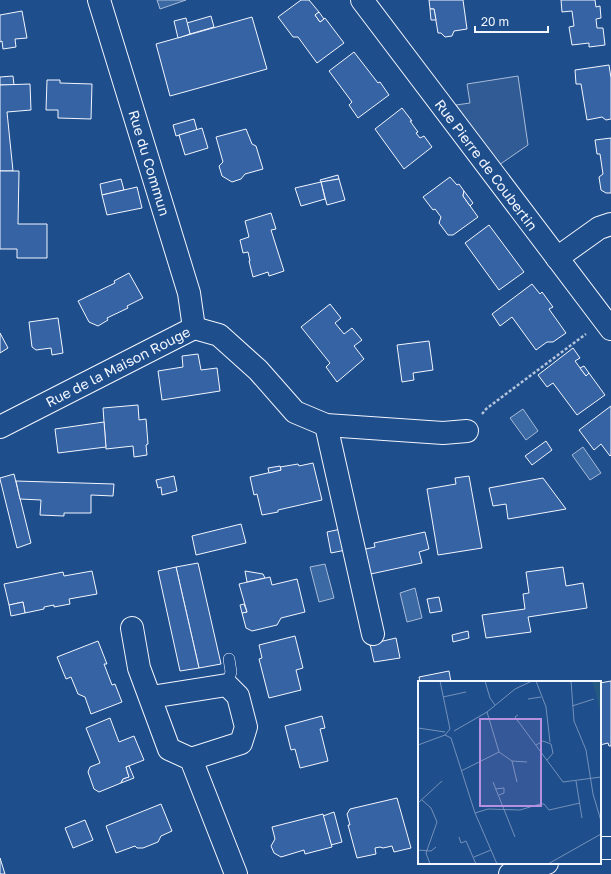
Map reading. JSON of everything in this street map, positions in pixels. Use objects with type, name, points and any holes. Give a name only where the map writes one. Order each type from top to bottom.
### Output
[{"type":"street","name":"Rue du Commun","points":[[99,0],[189,293],[194,328]]},
{"type":"street","name":"Rue Pierre de Coubertin","points":[[362,0],[536,232],[608,325]]},
{"type":"street","points":[[557,258],[599,228],[611,224]]},
{"type":"street","name":"Rue de la Maison Rouge","points":[[0,427],[194,328],[219,336],[258,370],[295,412],[326,425],[443,432],[467,431]]},
{"type":"street","points":[[326,425],[373,634]]},
{"type":"street","points":[[132,628],[139,668],[169,748],[191,759],[236,874]]},
{"type":"street","points":[[151,697],[227,685],[238,696],[246,727],[240,743],[191,759]]},
{"type":"street","points":[[510,874],[544,864]]},
{"type":"lane","points":[[227,685],[231,672],[230,659]]},
{"type":"path","points":[[467,431],[486,409],[608,325]]},
{"type":"shaded area","points":[[157,0],[186,0],[160,9]]},
{"type":"shaded area","points":[[518,76],[528,145],[499,165],[456,105],[470,103],[467,84]]},
{"type":"shaded area","points":[[523,409],[538,431],[526,440],[510,418]]},
{"type":"shaded area","points":[[583,447],[601,473],[590,480],[572,455]]},
{"type":"shaded area","points":[[325,564],[334,598],[319,602],[310,567]]},
{"type":"shaded area","points":[[415,588],[422,618],[407,622],[400,593]]},
{"type":"building","points":[[301,0],[309,0],[319,12],[315,15],[320,22],[325,18],[344,43],[317,63],[298,37],[293,37],[278,17]]},
{"type":"building","points":[[429,0],[463,0],[467,29],[454,31],[452,36],[445,37],[441,33],[438,33],[434,9],[430,9]]},
{"type":"building","points":[[561,0],[595,0],[596,7],[600,6],[601,18],[596,19],[597,28],[603,28],[605,45],[589,47],[589,43],[572,45],[569,27],[574,26],[572,11],[562,12]]},
{"type":"building","points":[[430,9],[434,9],[436,20],[431,20]]},
{"type":"building","points":[[22,11],[27,38],[15,39],[16,47],[3,49],[2,41],[0,42],[0,15]]},
{"type":"building","points":[[319,12],[324,19],[320,22],[315,15]]},
{"type":"building","points":[[211,16],[214,27],[190,34],[187,23]]},
{"type":"building","points":[[252,17],[267,69],[170,96],[156,44]]},
{"type":"building","points":[[186,18],[190,34],[178,38],[174,21]]},
{"type":"building","points":[[354,52],[378,83],[380,82],[389,95],[358,118],[349,105],[352,102],[329,71]]},
{"type":"building","points":[[609,65],[611,78],[611,119],[606,120],[602,117],[587,120],[581,84],[576,84],[575,70]]},
{"type":"building","points":[[13,76],[14,85],[0,85],[0,77]]},
{"type":"building","points":[[47,80],[60,80],[60,83],[92,84],[91,119],[58,118],[58,110],[46,110]]},
{"type":"building","points":[[30,84],[31,110],[7,112],[13,171],[0,171],[0,85]]},
{"type":"building","points":[[402,108],[412,121],[410,121],[418,132],[416,133],[420,138],[424,136],[432,147],[404,169],[375,129]]},
{"type":"building","points":[[194,119],[197,130],[176,136],[173,125]]},
{"type":"building","points":[[202,128],[208,148],[185,155],[179,135]]},
{"type":"building","points":[[246,129],[252,144],[256,146],[263,169],[245,174],[241,179],[232,182],[222,176],[219,166],[223,162],[216,137]]},
{"type":"building","points":[[611,138],[611,193],[606,193],[601,190],[599,177],[603,174],[600,154],[597,154],[595,140]]},
{"type":"building","points":[[0,171],[19,171],[18,224],[47,224],[47,258],[17,258],[17,249],[0,249]]},
{"type":"building","points":[[338,175],[339,179],[321,182],[320,180]]},
{"type":"building","points":[[450,177],[457,185],[459,184],[464,191],[463,196],[478,217],[453,235],[448,235],[439,223],[441,217],[435,209],[433,210],[423,197]]},
{"type":"building","points":[[121,179],[124,190],[102,195],[100,184]]},
{"type":"building","points":[[339,179],[345,200],[327,205],[321,182]]},
{"type":"building","points":[[321,182],[325,199],[301,206],[295,188]]},
{"type":"building","points":[[137,187],[142,208],[107,215],[102,195]]},
{"type":"building","points":[[464,191],[473,203],[470,206],[463,196]]},
{"type":"building","points":[[271,213],[276,229],[271,230],[284,271],[269,276],[268,272],[253,277],[248,252],[243,253],[240,240],[249,237],[245,221]]},
{"type":"building","points":[[489,225],[524,272],[499,290],[465,243]]},
{"type":"building","points":[[129,273],[143,298],[127,306],[128,308],[107,318],[108,320],[98,326],[89,322],[78,301],[115,283],[114,281]]},
{"type":"building","points":[[532,284],[540,294],[542,292],[553,307],[549,309],[566,333],[553,342],[547,342],[536,350],[512,317],[500,326],[492,314]]},
{"type":"building","points":[[330,304],[341,318],[335,323],[344,334],[352,328],[362,340],[354,346],[364,359],[337,382],[326,367],[330,363],[301,327]]},
{"type":"building","points":[[58,318],[63,353],[52,355],[51,348],[36,350],[32,347],[29,322]]},
{"type":"building","points":[[0,333],[8,348],[0,353]]},
{"type":"building","points":[[429,341],[433,370],[413,373],[414,380],[402,382],[397,345]]},
{"type":"building","points":[[573,348],[580,358],[575,361],[586,376],[589,373],[605,395],[577,415],[553,383],[547,387],[538,375]]},
{"type":"building","points":[[198,354],[201,370],[217,368],[220,391],[162,400],[158,371],[183,367],[182,356]]},
{"type":"building","points":[[584,366],[589,373],[586,376],[580,368]]},
{"type":"building","points":[[138,405],[139,420],[146,419],[148,444],[146,445],[147,455],[134,457],[133,446],[106,449],[103,408]]},
{"type":"building","points":[[611,406],[610,456],[601,444],[594,450],[579,430]]},
{"type":"building","points":[[104,422],[106,447],[58,453],[55,429]]},
{"type":"building","points":[[546,441],[552,450],[532,465],[525,456]]},
{"type":"building","points":[[313,463],[322,500],[262,515],[257,494],[254,495],[250,477],[281,470],[280,467],[298,464],[299,466]]},
{"type":"building","points":[[280,466],[281,470],[269,473],[268,468]]},
{"type":"building","points":[[14,474],[31,543],[17,548],[0,479]]},
{"type":"building","points":[[174,476],[177,491],[162,495],[161,487],[158,488],[156,480]]},
{"type":"building","points":[[469,476],[482,548],[438,555],[427,489],[456,484],[455,478]]},
{"type":"building","points":[[543,478],[566,509],[508,519],[506,504],[493,506],[489,488]]},
{"type":"building","points":[[16,481],[114,484],[113,496],[91,495],[91,513],[64,513],[64,516],[40,515],[41,500],[20,499]]},
{"type":"building","points":[[241,524],[246,543],[196,555],[192,536]]},
{"type":"building","points":[[341,529],[346,550],[331,553],[327,532]]},
{"type":"building","points":[[425,532],[429,549],[419,552],[422,563],[366,575],[361,550],[375,547],[374,543]]},
{"type":"building","points":[[198,563],[221,664],[199,668],[176,567]]},
{"type":"building","points":[[176,567],[199,668],[180,671],[158,571]]},
{"type":"building","points":[[563,567],[566,586],[583,583],[587,608],[528,617],[531,632],[486,638],[482,615],[525,609],[523,594],[529,593],[526,572]]},
{"type":"building","points":[[92,571],[97,594],[69,599],[70,604],[44,607],[44,609],[25,613],[23,602],[9,605],[4,584],[63,572],[64,576]]},
{"type":"building","points":[[245,571],[263,574],[265,578],[247,582]]},
{"type":"building","points":[[270,577],[272,585],[297,579],[305,612],[281,618],[277,625],[252,631],[246,628],[242,613],[247,612],[239,584]]},
{"type":"building","points":[[439,597],[442,611],[430,613],[427,599]]},
{"type":"building","points":[[23,602],[25,613],[11,616],[9,605]]},
{"type":"building","points":[[244,604],[247,612],[242,613],[240,605]]},
{"type":"building","points":[[468,631],[469,638],[453,642],[452,635]]},
{"type":"building","points":[[295,636],[303,668],[296,670],[301,690],[269,698],[259,659],[262,658],[259,645]]},
{"type":"building","points":[[396,638],[400,658],[374,662],[370,644]]},
{"type":"building","points":[[98,641],[107,664],[104,664],[112,685],[115,684],[122,702],[91,714],[85,697],[78,694],[71,677],[66,679],[57,657]]},
{"type":"building","points":[[449,671],[451,681],[420,681],[419,677]]},
{"type":"building","points":[[611,681],[611,746],[609,746],[608,743],[601,745],[601,683]]},
{"type":"building","points":[[322,716],[325,728],[320,729],[328,761],[300,768],[295,749],[291,750],[285,726]]},
{"type":"building","points":[[110,718],[119,742],[134,736],[144,760],[126,767],[129,777],[123,779],[121,783],[99,792],[94,789],[88,772],[90,767],[100,763],[86,728]]},
{"type":"building","points":[[129,766],[134,778],[121,783],[123,779],[129,777],[126,767]]},
{"type":"building","points":[[397,798],[411,848],[394,852],[392,846],[383,848],[380,847],[375,848],[376,854],[357,858],[348,825],[350,825],[347,814],[350,809]]},
{"type":"building","points":[[161,804],[172,831],[161,836],[158,842],[143,848],[137,848],[135,846],[116,853],[106,826]]},
{"type":"building","points":[[334,812],[342,842],[331,845],[323,816]]},
{"type":"building","points":[[323,814],[332,847],[305,854],[304,850],[281,857],[274,853],[271,846],[275,839],[272,827]]},
{"type":"building","points":[[85,820],[93,840],[73,848],[65,828]]},
{"type":"building","points":[[0,858],[5,874],[0,874]]}]
